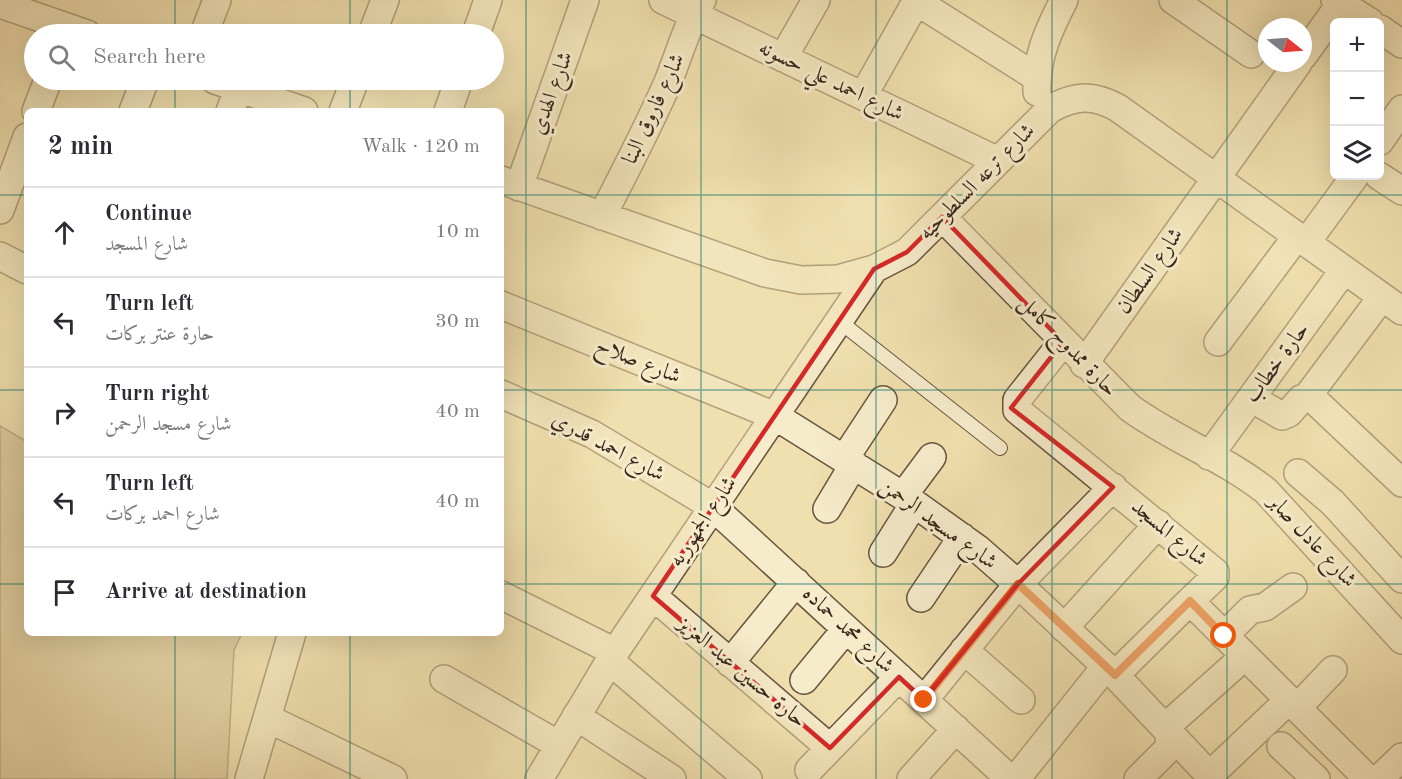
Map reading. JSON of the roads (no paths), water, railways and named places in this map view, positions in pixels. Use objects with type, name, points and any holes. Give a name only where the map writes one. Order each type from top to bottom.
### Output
[{"type":"street","points":[[208,24],[217,0]]},
{"type":"street","points":[[376,24],[384,0]]},
{"type":"street","points":[[480,24],[488,0]]},
{"type":"street","name":"شارع الهدي","points":[[510,183],[585,0]]},
{"type":"street","name":"شارع احمد علي حسونه","points":[[663,0],[698,7],[783,58],[998,161]]},
{"type":"street","points":[[783,58],[816,0]]},
{"type":"street","points":[[863,96],[917,0],[1036,77]]},
{"type":"street","points":[[1173,0],[1251,54]]},
{"type":"street","points":[[1037,122],[1036,77],[1046,33],[1058,2]]},
{"type":"street","points":[[0,4],[40,9],[62,24]]},
{"type":"street","name":"شارع فاروق البنا","points":[[602,216],[645,133],[698,7]]},
{"type":"street","points":[[1312,47],[1353,8]]},
{"type":"street","points":[[1384,32],[1402,44]]},
{"type":"street","name":"شارع السلطان","points":[[1084,364],[1292,72]]},
{"type":"street","points":[[37,108],[44,90]]},
{"type":"street","points":[[134,108],[141,90]]},
{"type":"street","points":[[344,108],[351,90]]},
{"type":"street","points":[[449,108],[455,90]]},
{"type":"street","points":[[228,93],[291,108]]},
{"type":"street","name":"شارع ترعه السلطوحيه","points":[[510,183],[765,273],[810,280],[838,279],[874,269],[907,252],[1050,109],[1066,100],[1084,96],[1102,99],[1392,304]]},
{"type":"street","points":[[1384,135],[1402,110]]},
{"type":"street","points":[[0,210],[24,144]]},
{"type":"street","points":[[1384,179],[1402,191]]},
{"type":"street","points":[[1218,342],[1352,180]]},
{"type":"street","name":"حارة ممدوح كامل","points":[[942,217],[1084,364],[1130,408],[1162,431],[1209,456]]},
{"type":"street","points":[[0,256],[24,268]]},
{"type":"street","name":"شارع الجمهوريه","points":[[538,779],[613,656],[874,269]]},
{"type":"street","name":"حارة خطاب","points":[[1209,456],[1344,270]]},
{"type":"street","points":[[1251,398],[1282,416],[1287,414],[1301,399],[1307,397],[1392,304]]},
{"type":"street","name":"شارع صلاح","points":[[504,306],[775,416]]},
{"type":"street","name":"شارع المسجد","points":[[1063,342],[1017,400],[1016,407],[1019,413],[1113,487],[1215,573],[1215,577],[1190,601],[1368,779]]},
{"type":"street","name":"شارع احمد قدري","points":[[504,395],[592,434],[712,506]]},
{"type":"street","points":[[1307,397],[1316,402],[1402,483]]},
{"type":"street","points":[[827,509],[849,461],[883,400]]},
{"type":"street","name":"شارع مسجد الرحمن","points":[[775,416],[849,461],[962,537],[1018,584],[1110,671],[1211,777]]},
{"type":"street","name":"شارع عادل صابر","points":[[1209,456],[1244,474],[1266,491],[1402,640]]},
{"type":"street","points":[[883,553],[910,510],[907,499],[932,457]]},
{"type":"street","points":[[1298,473],[1333,503],[1402,579]]},
{"type":"street","points":[[924,700],[1018,584],[1113,487]]},
{"type":"street","name":"شارع محمد حماده","points":[[712,506],[1010,779]]},
{"type":"street","points":[[1064,628],[1158,524]]},
{"type":"street","points":[[921,598],[962,537]]},
{"type":"street","points":[[730,663],[796,582]]},
{"type":"street","points":[[1224,636],[1250,610],[1264,607],[1293,587]]},
{"type":"street","name":"حارة حسين عبد العزيز","points":[[653,596],[830,748]]},
{"type":"street","points":[[504,597],[613,656],[748,779]]},
{"type":"street","points":[[1016,779],[1110,671],[1190,601]]},
{"type":"street","points":[[804,680],[846,628]]},
{"type":"street","points":[[249,779],[291,636]]},
{"type":"street","points":[[964,650],[1021,700]]},
{"type":"street","points":[[1138,779],[1169,748],[1170,723],[1245,656]]},
{"type":"street","points":[[1211,777],[1333,670]]},
{"type":"street","points":[[808,770],[899,677]]},
{"type":"street","points":[[444,679],[559,745]]},
{"type":"street","points":[[576,716],[663,776]]},
{"type":"street","points":[[267,718],[393,779]]},
{"type":"street","points":[[911,779],[956,729]]},
{"type":"street","points":[[1281,746],[1316,779]]},
{"type":"street","points":[[1379,779],[1402,757]]},
{"type":"lane","points":[[839,321],[1000,448]]}]
